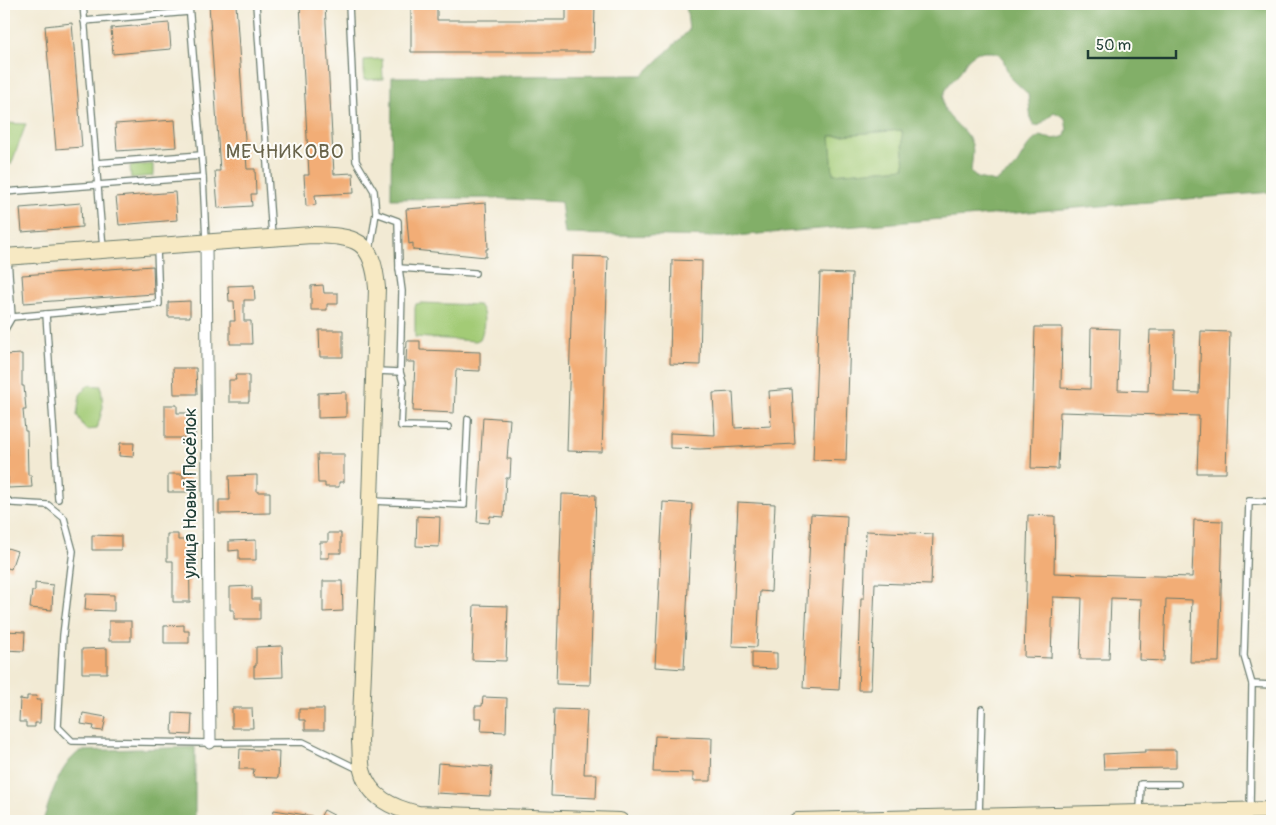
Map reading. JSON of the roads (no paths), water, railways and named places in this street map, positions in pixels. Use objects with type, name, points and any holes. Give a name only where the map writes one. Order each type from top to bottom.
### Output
[{"type":"main road","points":[[6,257],[312,235],[350,239],[363,246],[370,253],[375,268],[377,288],[360,742],[362,770],[371,789],[384,801],[398,809],[418,814],[620,821]]},
{"type":"main road","points":[[797,821],[1272,810]]},
{"type":"street","name":"улица Новый Посёлок","points":[[206,243],[210,743]]},
{"type":"lane","points":[[83,4],[103,250]]},
{"type":"lane","points":[[189,4],[203,177],[206,243]]},
{"type":"lane","points":[[256,4],[272,238]]},
{"type":"lane","points":[[349,4],[356,162],[374,191],[376,213],[370,253]]},
{"type":"lane","points":[[84,21],[189,12]]},
{"type":"lane","points":[[96,162],[201,156]]},
{"type":"lane","points":[[4,192],[203,177]]},
{"type":"lane","points":[[376,213],[398,221],[399,268],[402,291],[401,426],[448,428]]},
{"type":"lane","points":[[12,317],[159,304],[157,247]]},
{"type":"lane","points":[[4,331],[12,317],[6,257]]},
{"type":"lane","points":[[399,268],[475,273]]},
{"type":"lane","points":[[46,314],[58,499]]},
{"type":"lane","points":[[374,371],[400,372]]},
{"type":"lane","points":[[370,501],[464,505],[468,419]]},
{"type":"lane","points":[[4,498],[12,503],[48,505],[64,518],[73,551],[63,635],[58,727],[72,741],[303,742],[362,770]]},
{"type":"lane","points":[[1250,811],[1252,684],[1244,656],[1248,502],[1272,502]]},
{"type":"lane","points":[[1252,684],[1272,685]]},
{"type":"lane","points":[[978,818],[982,709]]},
{"type":"lane","points":[[1140,814],[1141,784],[1178,784]]},
{"type":"district","name":"МЕЧНИКОВО","points":[[285,151]]}]
